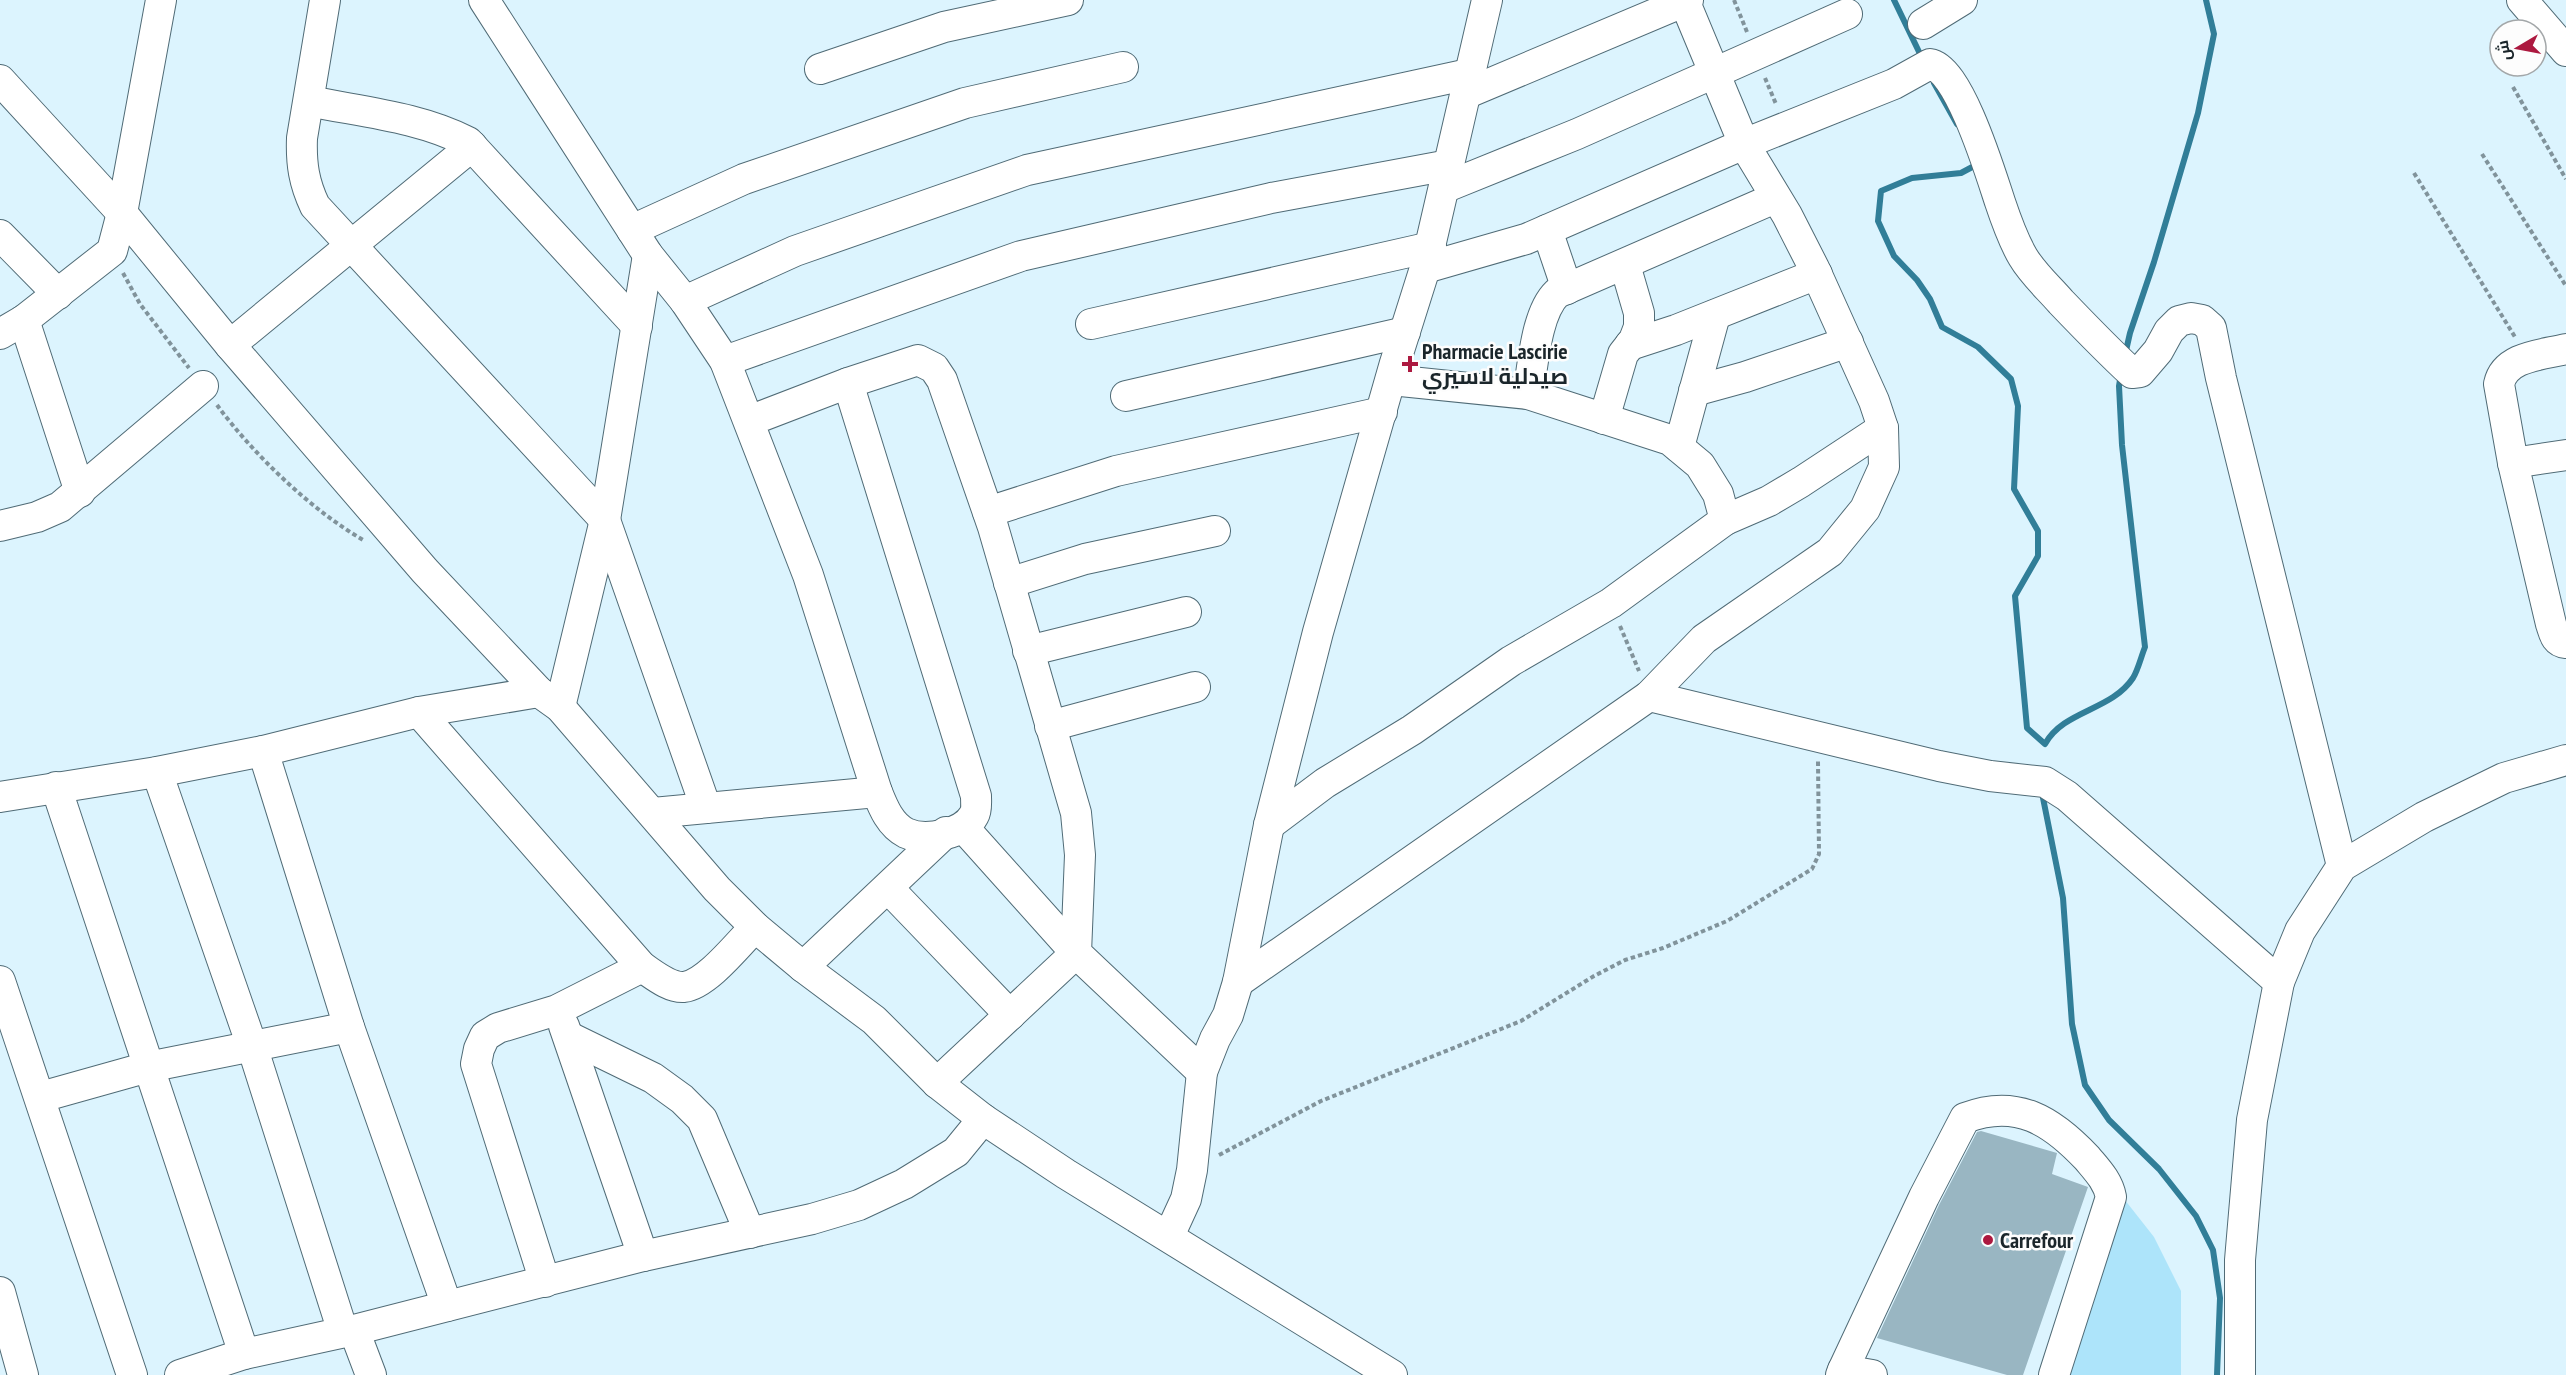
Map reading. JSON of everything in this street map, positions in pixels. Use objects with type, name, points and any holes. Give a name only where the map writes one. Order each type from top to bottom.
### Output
[{"type":"street","points":[[80,492],[12,327],[112,251],[122,213],[161,0]]},
{"type":"street","points":[[326,0],[302,138],[301,161],[306,187],[315,206],[350,247],[605,520],[706,808]]},
{"type":"street","points":[[484,0],[648,255],[685,301],[725,361],[808,575],[876,792],[886,814],[907,834],[928,837],[955,830]]},
{"type":"street","points":[[820,69],[944,27],[1068,0]]},
{"type":"street","points":[[1169,1236],[1186,1199],[1192,1170],[1202,1072],[1215,1039],[1228,1015],[1238,982],[1269,825],[1318,632],[1428,257],[1488,0]]},
{"type":"street","points":[[685,301],[795,250],[1027,170],[1467,84],[1686,0],[1713,72],[1744,144],[1775,198],[1787,214],[1817,274],[1883,428],[1884,467],[1865,509],[1830,552],[1704,639],[1649,696],[1238,982]]},
{"type":"street","points":[[1923,24],[1962,0]]},
{"type":"street","points":[[2522,0],[2566,51]]},
{"type":"street","points":[[725,361],[1021,256],[1271,198],[1447,176],[1577,134],[1847,14]]},
{"type":"street","points":[[1091,324],[1526,239],[1744,144],[1894,84],[1923,67],[1943,71],[1980,140],[2011,231],[2023,257],[2034,273],[2108,351],[2132,373],[2140,372],[2146,367],[2169,331],[2179,321],[2191,318],[2202,320],[2211,328],[2224,390],[2342,866]]},
{"type":"street","points":[[632,230],[744,178],[965,103],[1123,68]]},
{"type":"street","points":[[0,80],[122,213],[230,345],[425,571],[550,699],[653,813],[717,889],[755,927],[802,967],[874,1020],[937,1083],[983,1119],[1066,1174],[1392,1375]]},
{"type":"street","points":[[309,101],[420,123],[447,131],[472,146],[637,326]]},
{"type":"street","points":[[230,345],[472,146]]},
{"type":"street","points":[[1528,394],[1542,319],[1549,301],[1557,293],[1775,198]]},
{"type":"street","points":[[1547,230],[1567,289]]},
{"type":"street","points":[[0,235],[58,294]]},
{"type":"street","points":[[550,699],[605,520],[648,255]]},
{"type":"street","points":[[1604,419],[1614,378],[1623,354],[1639,327],[1639,313],[1625,265]]},
{"type":"street","points":[[1630,345],[1715,315],[1817,274]]},
{"type":"street","points":[[1678,447],[1715,315]]},
{"type":"street","points":[[1126,396],[1405,332]]},
{"type":"street","points":[[1694,391],[1745,377],[1848,342]]},
{"type":"street","points":[[2566,349],[2528,358],[2506,368],[2499,384],[2513,463],[2555,638],[2561,643],[2566,643]]},
{"type":"street","points":[[749,421],[848,383],[918,360],[934,368],[942,380],[988,512],[1076,813],[1080,855],[1076,952],[937,1083]]},
{"type":"street","points":[[1391,380],[1528,394],[1670,440],[1700,465],[1718,494],[1725,520]]},
{"type":"street","points":[[802,967],[888,888],[975,813],[976,796],[848,383]]},
{"type":"street","points":[[0,526],[37,517],[60,507],[203,386]]},
{"type":"street","points":[[988,512],[1116,471],[1382,412]]},
{"type":"street","points":[[1269,825],[1325,783],[1412,730],[1511,661],[1611,603],[1725,520],[1769,501],[1883,428]]},
{"type":"street","points":[[2513,463],[2566,455]]},
{"type":"street","points":[[1009,583],[1085,560],[1215,531]]},
{"type":"street","points":[[1028,651],[1186,612]]},
{"type":"street","points":[[1050,726],[1195,687]]},
{"type":"street","points":[[1649,696],[1939,766],[2005,778],[2045,782],[2067,796],[2279,982]]},
{"type":"street","points":[[0,797],[157,772],[263,751],[418,712],[550,699]]},
{"type":"street","points":[[418,712],[642,967],[682,987],[700,982],[755,927]]},
{"type":"street","points":[[263,751],[349,1027],[447,1306]]},
{"type":"street","points":[[2240,1375],[2240,1260],[2252,1120],[2279,982],[2300,931],[2342,866],[2424,817],[2504,778],[2565,761]]},
{"type":"street","points":[[157,772],[349,1331],[371,1375]]},
{"type":"street","points":[[56,787],[244,1354]]},
{"type":"street","points":[[653,813],[876,792]]},
{"type":"street","points":[[955,830],[1076,952],[1202,1072]]},
{"type":"street","points":[[888,888],[1010,1015]]},
{"type":"street","points":[[545,1282],[476,1064],[479,1049],[485,1036],[498,1028],[563,1024],[642,967]]},
{"type":"street","points":[[0,981],[41,1097],[132,1375]]},
{"type":"street","points":[[563,1024],[653,1078],[682,1099],[702,1119],[750,1233]]},
{"type":"street","points":[[563,1024],[643,1256]]},
{"type":"street","points":[[41,1097],[148,1067],[349,1027]]},
{"type":"street","points":[[1872,1375],[1842,1372],[1924,1197],[1965,1118],[1977,1113],[2004,1110],[2033,1117],[2061,1131],[2092,1164],[2109,1187],[2111,1197],[2054,1375]]},
{"type":"street","points":[[180,1375],[244,1354],[349,1331],[643,1256],[812,1219],[859,1205],[904,1184],[956,1152],[983,1119]]},
{"type":"street","points":[[0,1292],[23,1375]]},
{"type":"path","points":[[2513,87],[2566,179]]},
{"type":"path","points":[[2482,154],[2566,286]]},
{"type":"path","points":[[2414,173],[2528,358]]},
{"type":"path","points":[[112,251],[140,304],[237,431],[337,525],[373,546]]},
{"type":"path","points":[[1611,603],[1649,696]]},
{"type":"path","points":[[1192,1170],[1321,1101],[1521,1021],[1594,976],[1625,960],[1663,948],[1726,921],[1812,869],[1819,854],[1820,834],[1818,737]]},
{"type":"shaded area","points":[[2117,1190],[2154,1237],[2181,1291],[2181,1375],[2061,1375]]},
{"type":"building","name":"Carrefour","points":[[1981,1131],[2057,1153],[2052,1174],[2088,1187],[2023,1375],[2007,1375],[1877,1338],[1939,1205],[1977,1132]]},
{"type":"waterway","points":[[1894,0],[1922,58]]},
{"type":"waterway","points":[[2125,355],[2198,113],[2214,34],[2206,0]]},
{"type":"waterway","points":[[1934,83],[1957,124]]},
{"type":"waterway","points":[[1975,162],[1976,165],[1961,173],[1912,178],[1881,191],[1878,221],[1894,256],[1917,280],[1930,299],[1942,327],[1978,347],[2011,379],[2018,406],[2014,489],[2038,531],[2038,556],[2015,596],[2027,728],[2045,744],[2064,724],[2124,689],[2135,675],[2145,647],[2122,445],[2119,386],[2121,374]]},
{"type":"waterway","points":[[2042,793],[2063,898],[2072,1024],[2085,1085],[2109,1120],[2159,1169],[2196,1216],[2213,1250],[2220,1298],[2217,1375]]},
{"type":"place","name":"Pharmacie Lascirie صيدلية لاسيري","points":[[1410,364]]},
{"type":"place","name":"Carrefour","points":[[1988,1240]]}]
